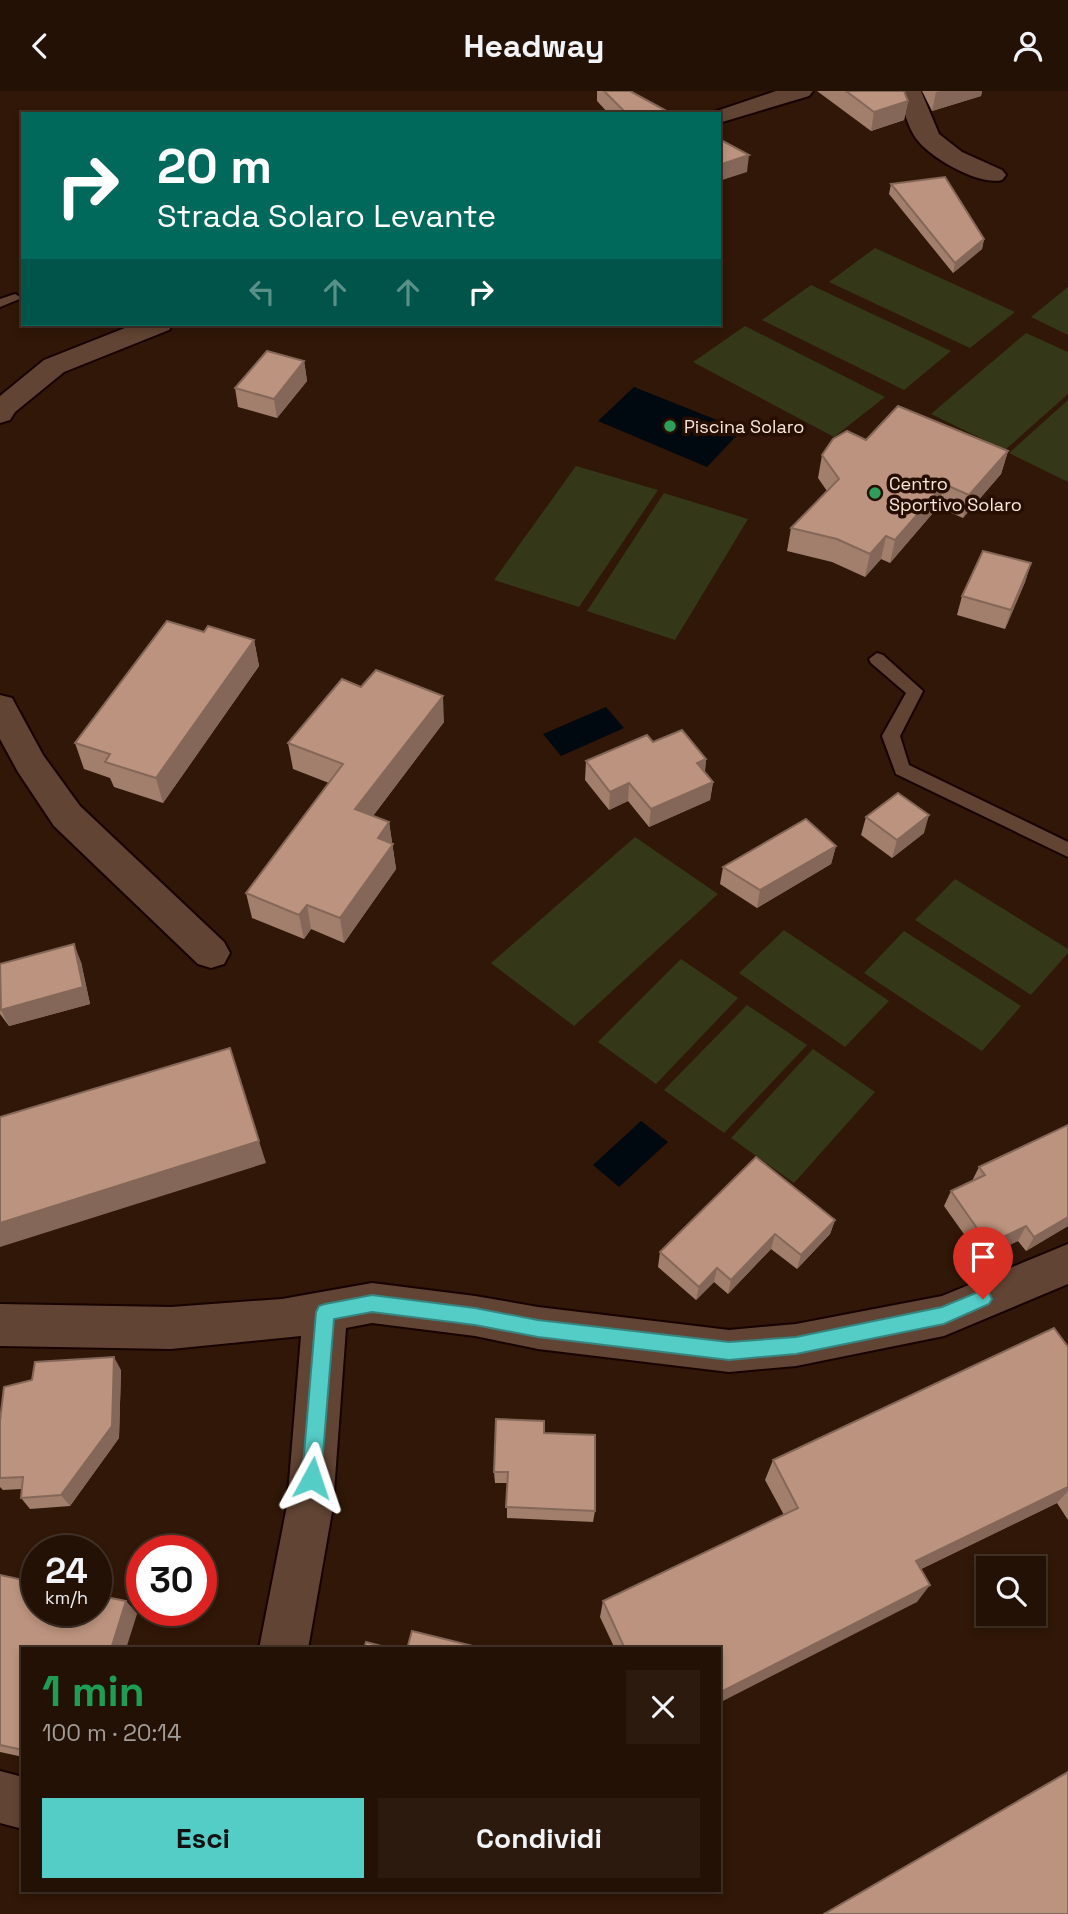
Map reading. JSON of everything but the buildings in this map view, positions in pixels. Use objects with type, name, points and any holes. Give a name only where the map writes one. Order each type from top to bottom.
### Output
[{"type":"street","points":[[721,115],[801,91]]},
{"type":"street","points":[[908,91],[928,138],[953,157],[993,175]]},
{"type":"street","points":[[0,414],[4,407],[54,366],[154,326]]},
{"type":"street","points":[[0,708],[30,763],[67,816],[211,953]]},
{"type":"street","points":[[0,1325],[171,1328],[282,1319],[372,1303],[538,1328],[729,1351],[796,1345],[944,1315],[1068,1264]]},
{"type":"street","points":[[283,1647],[310,1506],[325,1312]]},
{"type":"street","points":[[0,1797],[21,1802]]},
{"type":"lane","points":[[0,303],[15,297]]},
{"type":"lane","points":[[877,659],[915,691],[891,736],[902,768],[1068,850]]},
{"type":"green space","points":[[875,248],[1015,312],[970,348],[829,282]]},
{"type":"green space","points":[[811,285],[951,351],[904,390],[762,320]]},
{"type":"green space","points":[[1068,287],[1068,335],[1031,317]]},
{"type":"green space","points":[[745,326],[885,397],[834,437],[693,362]]},
{"type":"green space","points":[[1026,333],[1068,352],[1068,394],[1005,450],[931,414]]},
{"type":"green space","points":[[1068,400],[1068,482],[1009,453]]},
{"type":"green space","points":[[576,466],[658,490],[579,607],[494,580]]},
{"type":"green space","points":[[664,493],[748,519],[675,640],[587,611]]},
{"type":"green space","points":[[635,837],[718,894],[574,1026],[491,963]]},
{"type":"green space","points":[[955,879],[1068,949],[1068,953],[1031,995],[915,920]]},
{"type":"green space","points":[[784,930],[889,1001],[845,1047],[739,973]]},
{"type":"green space","points":[[904,931],[1021,1006],[982,1051],[864,973]]},
{"type":"green space","points":[[681,959],[738,998],[656,1084],[598,1042]]},
{"type":"green space","points":[[747,1005],[807,1045],[724,1133],[664,1090]]},
{"type":"green space","points":[[813,1049],[875,1092],[794,1183],[731,1138]]},
{"type":"shaded area","name":"Piscina Solaro","points":[[634,387],[742,430],[707,467],[598,421]]},
{"type":"shaded area","points":[[606,707],[624,728],[561,756],[543,734]]},
{"type":"shaded area","points":[[641,1121],[668,1142],[619,1187],[593,1165]]},
{"type":"place","name":"Piscina Solaro","points":[[670,426]]},
{"type":"place","name":"Centro Sportivo Solaro","points":[[875,493]]},
{"type":"route","points":[[312,1478],[325,1312],[372,1303],[538,1328],[729,1351],[796,1345],[944,1315],[983,1299]]}]
